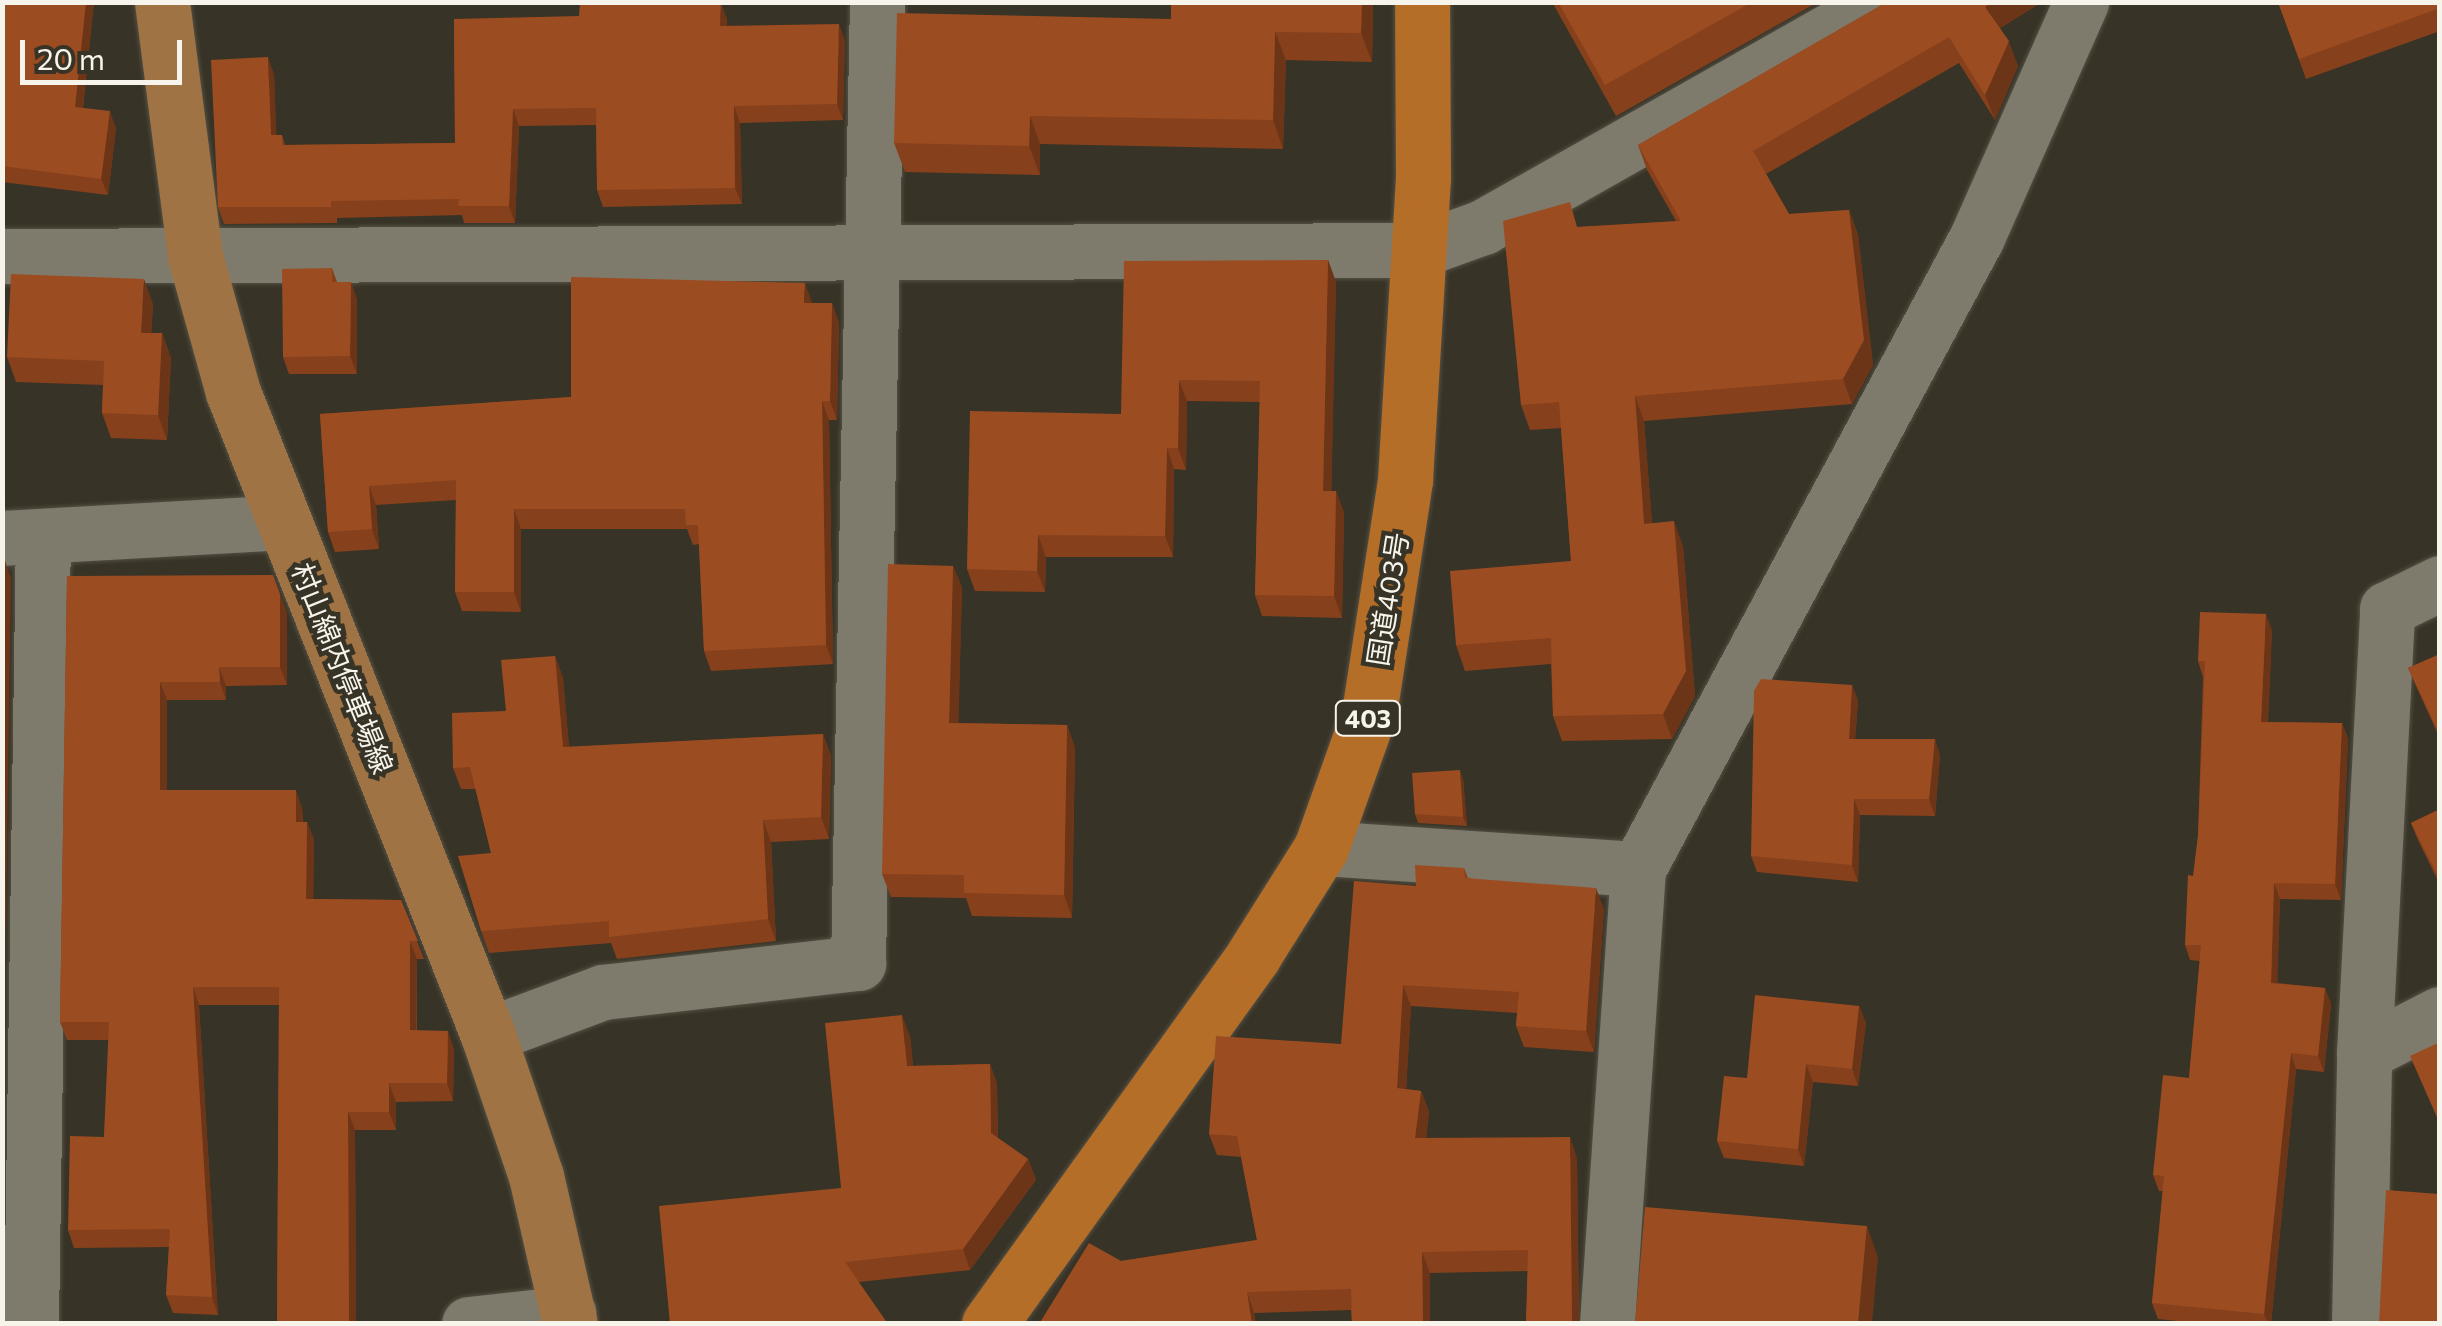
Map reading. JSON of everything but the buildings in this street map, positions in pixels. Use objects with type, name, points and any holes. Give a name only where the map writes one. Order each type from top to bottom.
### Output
[{"type":"highway","name":"国道403号","points":[[989,1324],[1253,956],[1321,848],[1369,713],[1405,480],[1420,250],[1422,2]]},
{"type":"main road","name":"村山綿内停車場線","points":[[162,2],[195,256],[233,392],[488,1036],[536,1176],[569,1318]]},
{"type":"street","points":[[488,1036],[603,992],[858,963],[877,2]]},
{"type":"street","points":[[2,256],[1420,250],[1483,227],[1880,2]]},
{"type":"street","points":[[1607,1324],[1638,869],[1977,237],[2082,2]]},
{"type":"street","points":[[31,1324],[23,537],[285,522]]},
{"type":"street","points":[[2359,1324],[2364,1053],[2387,609],[2440,583]]},
{"type":"street","points":[[1321,848],[1638,869]]},
{"type":"street","points":[[2364,1053],[2440,1014]]},
{"type":"street","points":[[469,1324],[569,1318]]}]
